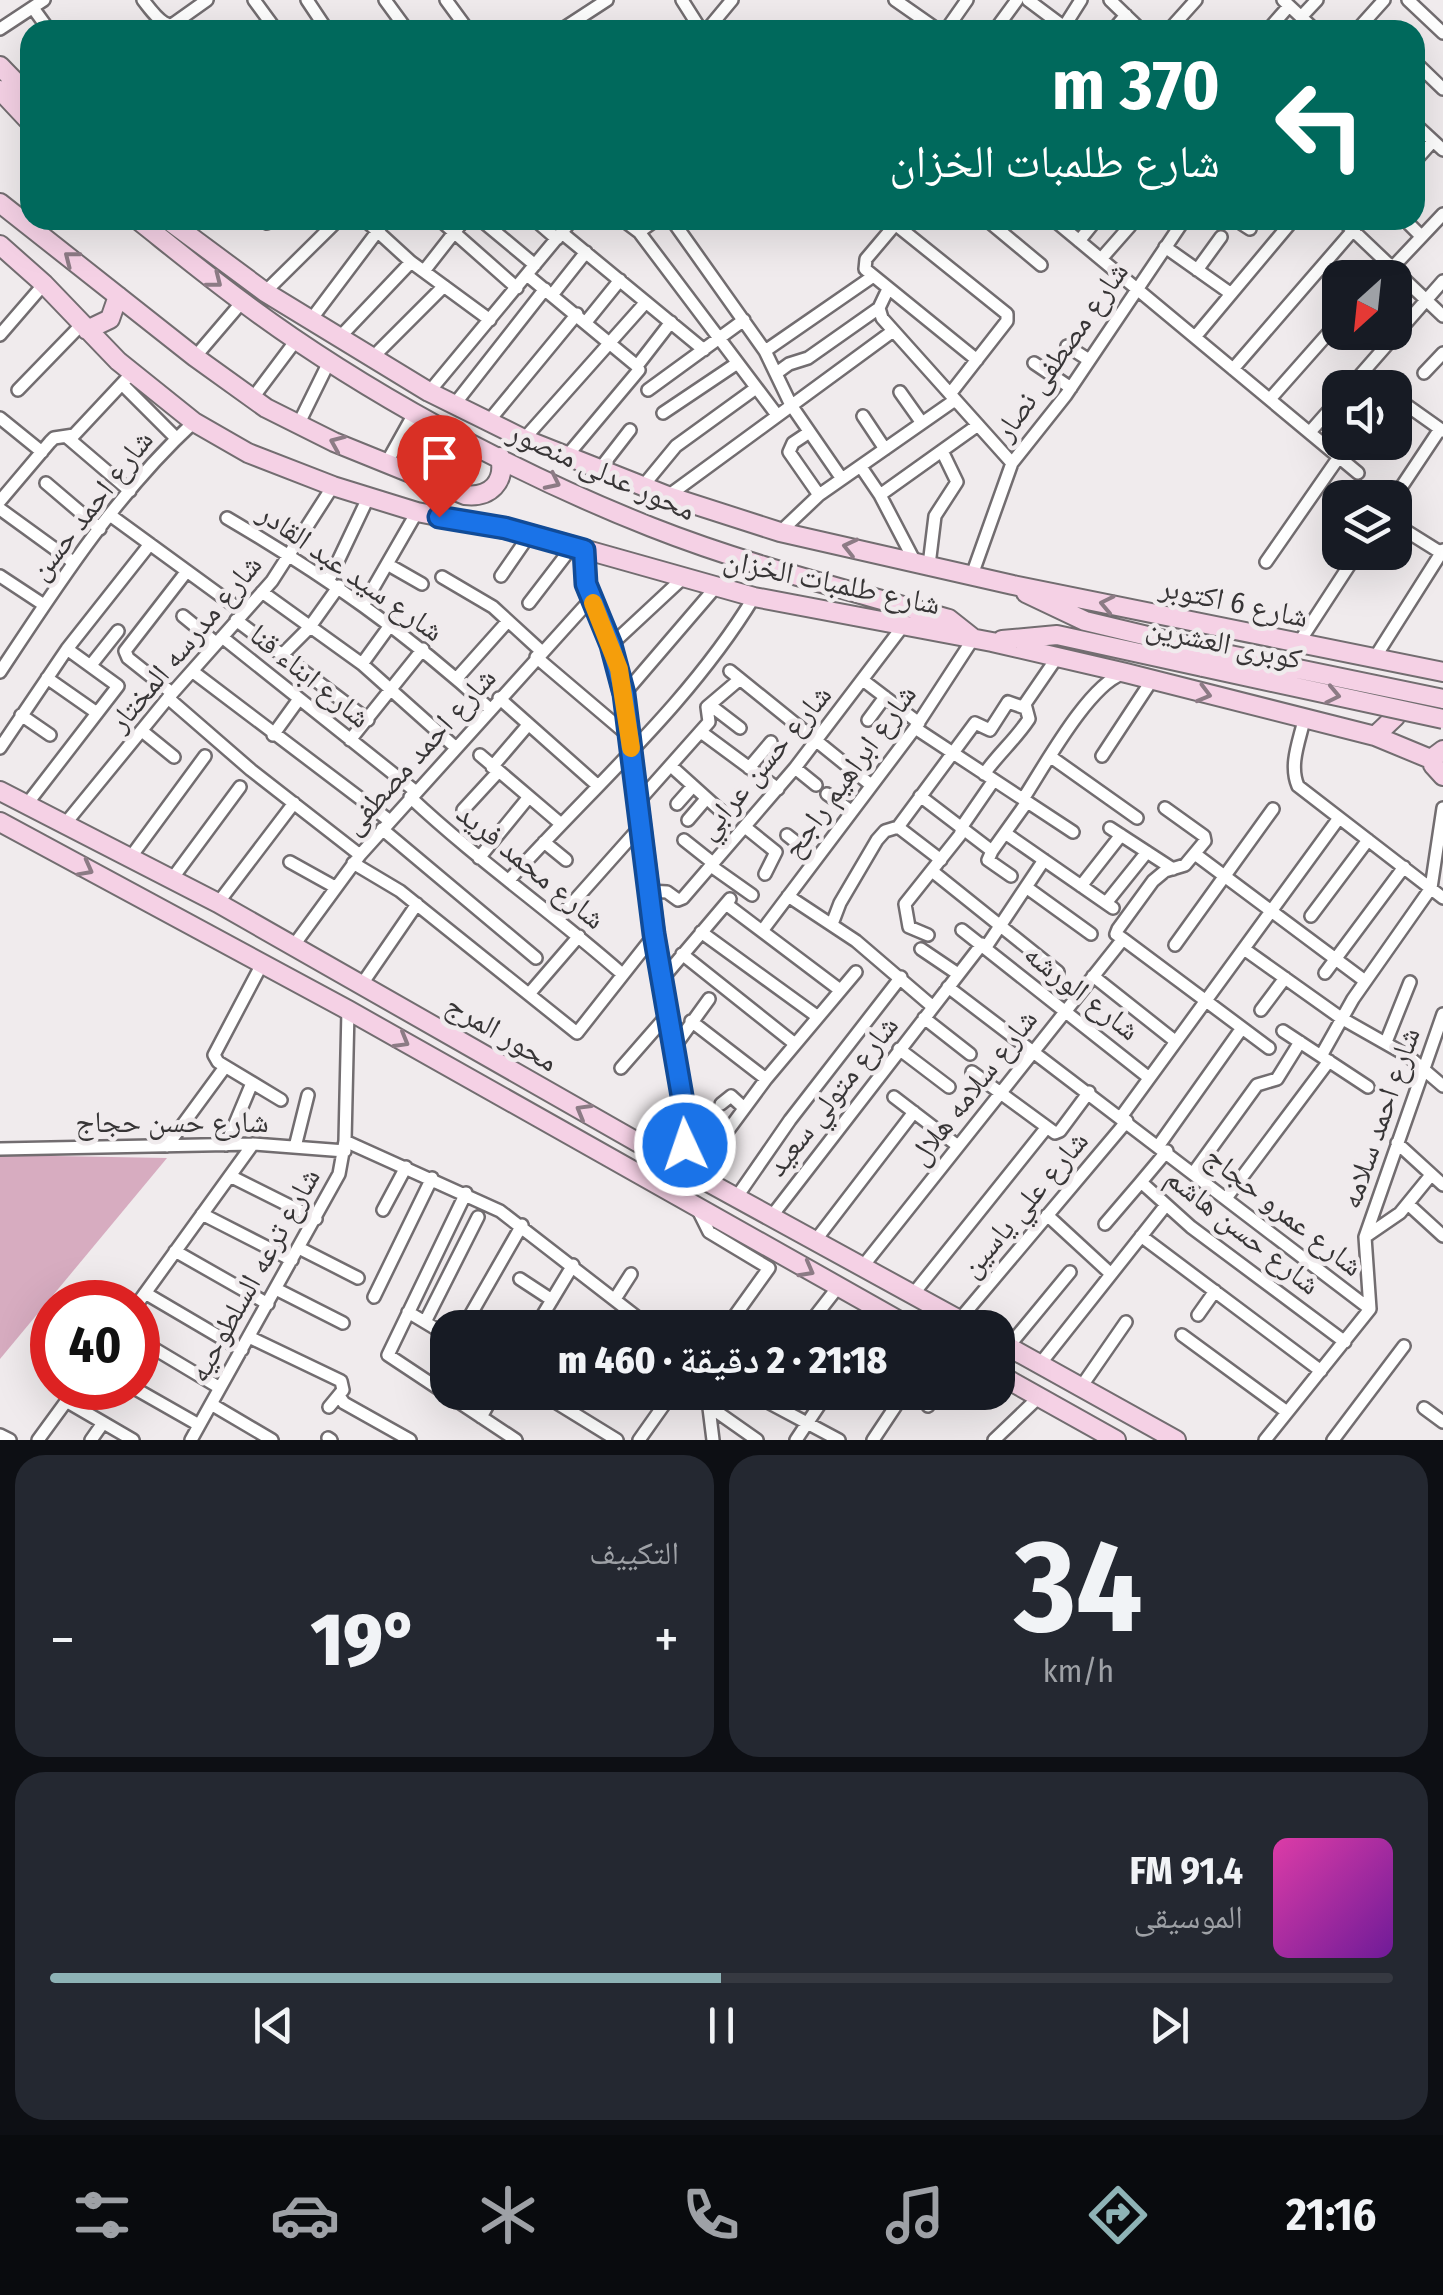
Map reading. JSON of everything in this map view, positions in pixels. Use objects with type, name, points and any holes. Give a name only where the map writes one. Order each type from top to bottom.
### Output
[{"type":"main road","points":[[0,66],[20,87]]},
{"type":"main road","points":[[0,90],[20,111]]},
{"type":"main road","points":[[0,203],[20,219]]},
{"type":"main road","points":[[34,230],[195,357],[252,399],[298,426],[465,496],[483,494],[497,483],[501,475],[500,457]]},
{"type":"main road","name":"محور عدلى منصور","points":[[151,230],[242,302],[297,339],[415,412],[500,457],[653,528],[734,556],[949,618],[982,640]]},
{"type":"main road","name":"محور عدلى منصور","points":[[181,230],[265,292],[371,360],[488,422],[566,457],[668,496],[780,532],[1013,585]]},
{"type":"main road","name":"شارع طلمبات الخزان","points":[[0,246],[44,284],[127,378],[248,453],[333,486],[417,512],[530,534],[754,598],[1058,656],[1375,736],[1440,762]]},
{"type":"main road","points":[[84,327],[110,319],[118,296]]},
{"type":"main road","points":[[578,548],[624,694],[654,934],[687,1132],[676,1164]]},
{"type":"main road","name":"كوبرى العشرين","points":[[1013,585],[1086,621],[1205,658],[1443,720]]},
{"type":"main road","name":"شارع 6 اكتوبر","points":[[1013,585],[1443,672]]},
{"type":"main road","name":"كوبرى العشرين","points":[[982,640],[1056,635],[1443,699]]},
{"type":"main road","points":[[1375,736],[1395,717],[1400,704],[1398,675],[1382,661]]},
{"type":"main road","points":[[1443,720],[1443,728]]},
{"type":"main road","name":"محور المرج","points":[[0,791],[218,903],[736,1198],[943,1310]]},
{"type":"main road","name":"محور المرج","points":[[0,822],[348,1010],[880,1310]]},
{"type":"main road","points":[[1015,1350],[1176,1440]]},
{"type":"main road","points":[[1015,1384],[1116,1440]]},
{"type":"main road","points":[[1066,1412],[1081,1388]]},
{"type":"street","points":[[143,0],[162,20]]},
{"type":"street","points":[[179,20],[207,0]]},
{"type":"street","points":[[576,20],[607,0]]},
{"type":"street","points":[[713,20],[732,0]]},
{"type":"street","points":[[1028,0],[1053,20]]},
{"type":"street","points":[[1110,0],[1131,20]]},
{"type":"street","points":[[1119,20],[1131,0]]},
{"type":"street","points":[[1177,20],[1196,0]]},
{"type":"street","points":[[1301,17],[1317,0]]},
{"type":"street","points":[[1368,18],[1384,0]]},
{"type":"street","points":[[1408,0],[1443,33]]},
{"type":"street","points":[[902,2],[925,20]]},
{"type":"street","points":[[1286,3],[1304,20]]},
{"type":"street","points":[[0,30],[39,4]]},
{"type":"street","points":[[1396,260],[1443,214]]},
{"type":"street","points":[[265,292],[328,230]]},
{"type":"street","points":[[449,230],[516,288]]},
{"type":"street","points":[[424,271],[456,230]]},
{"type":"street","points":[[491,230],[548,292],[639,370],[566,457]]},
{"type":"street","points":[[551,230],[586,252],[704,350]]},
{"type":"street","points":[[429,392],[564,230]]},
{"type":"street","points":[[636,230],[777,414]]},
{"type":"street","points":[[679,230],[765,351],[790,405],[842,479]]},
{"type":"street","points":[[890,230],[866,259],[864,267],[976,360]]},
{"type":"street","points":[[780,532],[820,496],[922,424],[952,397],[1007,321],[1007,314],[907,230]]},
{"type":"street","points":[[999,230],[1042,265]]},
{"type":"street","points":[[1066,230],[1322,442]]},
{"type":"street","points":[[1079,241],[1088,230]]},
{"type":"street","points":[[1101,259],[1126,230]]},
{"type":"street","name":"شارع مصطفى نصار","points":[[972,575],[1012,463],[1071,388],[1177,230]]},
{"type":"street","points":[[1195,337],[1284,230]]},
{"type":"street","points":[[1233,368],[1353,230]]},
{"type":"street","points":[[1361,230],[1385,260]]},
{"type":"street","points":[[1416,230],[1422,236]]},
{"type":"street","points":[[310,321],[378,231],[411,262],[490,320]]},
{"type":"street","points":[[1198,270],[1221,237]]},
{"type":"street","points":[[1165,247],[1230,292]]},
{"type":"street","points":[[454,405],[586,252]]},
{"type":"street","points":[[338,339],[411,262]]},
{"type":"street","points":[[765,351],[872,276]]},
{"type":"street","points":[[488,422],[620,280]]},
{"type":"street","points":[[1365,370],[1443,281]]},
{"type":"street","points":[[0,335],[44,284]]},
{"type":"street","points":[[371,360],[444,286]]},
{"type":"street","points":[[1412,287],[1443,316]]},
{"type":"street","points":[[778,372],[808,358],[879,308],[888,290]]},
{"type":"street","points":[[195,357],[242,302]]},
{"type":"street","points":[[524,439],[646,302]]},
{"type":"street","points":[[879,308],[893,331],[1012,463]]},
{"type":"street","points":[[648,390],[744,320]]},
{"type":"street","points":[[636,366],[671,322]]},
{"type":"street","points":[[18,390],[84,327]]},
{"type":"street","points":[[668,496],[893,331]]},
{"type":"street","points":[[252,399],[297,339]]},
{"type":"street","points":[[1270,399],[1322,340]]},
{"type":"street","points":[[1067,346],[1089,360]]},
{"type":"street","points":[[1424,373],[1443,352]]},
{"type":"street","points":[[298,426],[330,360]]},
{"type":"street","points":[[1034,363],[1071,388]]},
{"type":"street","points":[[663,413],[736,364]]},
{"type":"street","points":[[68,438],[127,378],[176,438]]},
{"type":"street","points":[[642,486],[676,446],[756,388]]},
{"type":"street","points":[[900,392],[922,424]]},
{"type":"street","points":[[1407,480],[1442,430],[1412,409]]},
{"type":"street","points":[[386,464],[415,412]]},
{"type":"street","points":[[863,416],[885,450]]},
{"type":"street","points":[[0,418],[42,452]]},
{"type":"street","points":[[1310,432],[1322,421]]},
{"type":"street","name":"شارع احمد حسن","points":[[0,672],[72,562],[160,451],[194,422]]},
{"type":"street","points":[[880,495],[978,425]]},
{"type":"street","points":[[600,470],[630,430]]},
{"type":"street","points":[[808,433],[789,452],[820,496]]},
{"type":"street","points":[[0,500],[54,438],[68,438],[130,491]]},
{"type":"street","points":[[922,564],[935,516],[957,482],[942,451]]},
{"type":"street","points":[[1266,562],[1337,460]]},
{"type":"street","points":[[1343,460],[1358,473]]},
{"type":"street","points":[[862,466],[922,564]]},
{"type":"street","points":[[46,483],[100,528]]},
{"type":"street","name":"شارع مدرسه المختار","points":[[65,824],[170,695],[262,592],[333,486]]},
{"type":"street","points":[[282,655],[309,628],[334,583],[368,498]]},
{"type":"street","points":[[0,509],[72,562]]},
{"type":"street","points":[[364,604],[417,512]]},
{"type":"street","points":[[110,515],[187,571],[282,655],[368,720]]},
{"type":"street","name":"شارع سيد عبد القادر","points":[[227,518],[364,604],[423,649],[490,709]]},
{"type":"street","points":[[500,576],[530,534]]},
{"type":"street","points":[[1382,661],[1442,553],[1412,534]]},
{"type":"street","points":[[0,748],[67,649],[150,544]]},
{"type":"street","points":[[529,604],[578,548]]},
{"type":"street","points":[[386,564],[422,584]]},
{"type":"street","points":[[1298,644],[1346,570]]},
{"type":"street","points":[[187,571],[125,654],[356,859],[529,994],[579,1032],[654,934]]},
{"type":"street","points":[[0,576],[44,605]]},
{"type":"street","points":[[442,576],[508,621],[630,743]]},
{"type":"street","points":[[611,645],[684,578]]},
{"type":"street","points":[[624,694],[716,588]]},
{"type":"street","points":[[262,592],[362,664],[455,746]]},
{"type":"street","points":[[510,879],[597,785],[630,743],[698,678],[754,598]]},
{"type":"street","name":"شارع احمد مصطفى","points":[[294,946],[356,859],[591,599]]},
{"type":"street","name":"شارع ابناء قنا","points":[[183,616],[300,699],[412,794]]},
{"type":"street","points":[[457,678],[508,621]]},
{"type":"street","points":[[362,664],[391,624]]},
{"type":"street","name":"شارع حسن عرابي","points":[[649,891],[667,892],[680,900],[795,768],[902,626]]},
{"type":"street","points":[[91,665],[118,631]]},
{"type":"street","name":"شارع ابراهيم راجح","points":[[762,931],[982,640]]},
{"type":"street","points":[[27,804],[118,685],[67,649]]},
{"type":"street","points":[[350,740],[423,649]]},
{"type":"street","points":[[1025,708],[1058,656]]},
{"type":"street","points":[[192,670],[386,825],[536,958]]},
{"type":"street","points":[[1011,876],[988,860],[992,851],[1094,694],[1112,678],[1126,673]]},
{"type":"street","points":[[637,803],[702,732],[710,720],[706,711],[735,675],[871,786]]},
{"type":"street","points":[[47,678],[97,714]]},
{"type":"street","points":[[1102,756],[1152,680]]},
{"type":"street","points":[[864,681],[952,752],[1073,832]]},
{"type":"street","points":[[868,720],[885,697]]},
{"type":"street","points":[[500,698],[597,785]]},
{"type":"street","points":[[273,735],[300,699]]},
{"type":"street","points":[[832,924],[877,840],[885,831],[898,827],[975,723],[991,730],[1006,702],[1025,708]]},
{"type":"street","points":[[710,705],[740,728]]},
{"type":"street","points":[[928,935],[909,926],[904,908],[962,828],[1003,746],[1014,740],[1029,719],[1025,708]]},
{"type":"street","points":[[21,715],[50,735]]},
{"type":"street","points":[[1304,720],[1293,775],[1305,793],[1443,898]]},
{"type":"street","points":[[462,810],[528,725]]},
{"type":"street","points":[[142,730],[174,758]]},
{"type":"street","points":[[702,732],[778,788]]},
{"type":"street","points":[[750,768],[771,742]]},
{"type":"street","points":[[480,755],[561,824]]},
{"type":"street","points":[[130,858],[205,756]]},
{"type":"street","points":[[1051,757],[1138,818]]},
{"type":"street","points":[[671,766],[722,812]]},
{"type":"street","points":[[795,768],[852,811]]},
{"type":"street","points":[[677,804],[693,786]]},
{"type":"street","points":[[172,880],[240,787]]},
{"type":"street","name":"شارع محمد فريد","points":[[412,794],[479,858],[559,918],[621,973]]},
{"type":"street","points":[[920,796],[992,851]]},
{"type":"street","points":[[479,858],[528,798]]},
{"type":"street","points":[[688,820],[706,798]]},
{"type":"street","points":[[218,903],[294,803]]},
{"type":"street","points":[[1081,886],[1116,831],[1173,869],[1185,865],[1196,854],[1204,836],[1165,808]]},
{"type":"street","points":[[1174,946],[1273,808]]},
{"type":"street","points":[[1226,1197],[1325,1058],[1342,1018],[1431,888],[1440,861],[1443,808]]},
{"type":"street","points":[[1271,912],[1339,818]]},
{"type":"street","points":[[559,918],[640,827]]},
{"type":"street","points":[[745,827],[776,852],[765,874]]},
{"type":"street","points":[[898,827],[1001,927],[1058,972]]},
{"type":"street","points":[[1005,833],[1109,906],[1147,852]]},
{"type":"street","points":[[787,835],[816,858]]},
{"type":"street","points":[[684,840],[752,895]]},
{"type":"street","points":[[1310,916],[1368,840]]},
{"type":"street","points":[[544,842],[566,860]]},
{"type":"street","points":[[1196,854],[1366,981]]},
{"type":"street","name":"شارع متولي سعيد","points":[[770,1217],[958,974],[1001,927],[1044,860]]},
{"type":"street","points":[[290,862],[335,887]]},
{"type":"street","points":[[1325,973],[1404,866]]},
{"type":"street","name":"شارع سلامه هلال","points":[[863,1266],[1123,939],[1116,934],[1118,928],[1153,881],[1173,869]]},
{"type":"street","points":[[1026,887],[1091,934]]},
{"type":"street","points":[[788,896],[832,924],[933,1006]]},
{"type":"street","points":[[663,978],[728,902],[840,990]]},
{"type":"street","points":[[362,984],[416,904]]},
{"type":"street","name":"شارع علي ياسين","points":[[977,1310],[1124,1119],[1148,1076],[1271,912]]},
{"type":"street","name":"شارع الورشه","points":[[962,930],[1148,1076]]},
{"type":"street","points":[[701,932],[818,1017]]},
{"type":"street","points":[[529,994],[579,936]]},
{"type":"street","points":[[1123,939],[1269,1048]]},
{"type":"street","points":[[1244,948],[1342,1018],[1386,1042],[1443,1086]]},
{"type":"street","points":[[921,949],[958,974]]},
{"type":"street","points":[[682,954],[795,1044]]},
{"type":"street","points":[[262,964],[214,1055],[281,1100]]},
{"type":"street","points":[[696,1175],[766,1079],[856,972]]},
{"type":"street","points":[[1093,976],[1175,1041]]},
{"type":"street","points":[[736,1198],[790,1120],[901,977]]},
{"type":"street","points":[[1262,1010],[1286,978]]},
{"type":"street","points":[[1386,1042],[1410,982]]},
{"type":"street","name":"شارع عمرو حجاج","points":[[948,987],[1370,1310]]},
{"type":"street","points":[[675,1046],[708,998]]},
{"type":"street","name":"شارع ترعه السلطوحيه","points":[[191,1440],[339,1174],[345,1146],[348,1010]]},
{"type":"street","points":[[621,1068],[670,1012]]},
{"type":"street","name":"شارع احمد سلامه","points":[[1370,1310],[1365,1237],[1443,1014]]},
{"type":"street","points":[[924,1018],[970,1054]]},
{"type":"street","points":[[691,1022],[766,1079]]},
{"type":"street","name":"شارع حسن هاشم","points":[[1242,1028],[1141,1182],[1345,1342]]},
{"type":"street","points":[[1284,1032],[1368,1087]]},
{"type":"street","points":[[1194,1172],[1258,1086],[1276,1079],[1300,1042]]},
{"type":"street","points":[[899,1049],[950,1087]]},
{"type":"street","points":[[167,1146],[226,1066]]},
{"type":"street","points":[[972,1072],[1047,1128],[1059,1132],[1088,1092]]},
{"type":"street","points":[[226,1145],[252,1083]]},
{"type":"street","points":[[295,1147],[308,1095]]},
{"type":"street","points":[[721,1104],[731,1096],[744,1108]]},
{"type":"street","points":[[894,1097],[958,1146]]},
{"type":"street","points":[[815,1242],[914,1112]]},
{"type":"street","points":[[914,1293],[1047,1128]]},
{"type":"street","points":[[1396,1143],[1443,1185]]},
{"type":"street","points":[[154,1280],[253,1144]]},
{"type":"street","points":[[345,1146],[466,1193],[522,1225],[628,1310]]},
{"type":"street","name":"شارع حسن حجاج","points":[[0,1149],[345,1146]]},
{"type":"street","points":[[384,1210],[406,1168]]},
{"type":"street","points":[[1365,1237],[1389,1222],[1431,1175]]},
{"type":"street","points":[[230,1176],[316,1219]]},
{"type":"street","points":[[374,1297],[432,1178]]},
{"type":"street","points":[[1105,1224],[1141,1182]]},
{"type":"street","points":[[466,1193],[388,1350],[390,1358],[516,1440]]},
{"type":"street","points":[[1408,1204],[1443,1236]]},
{"type":"street","points":[[1040,1364],[1166,1205]]},
{"type":"street","points":[[698,1210],[708,1232],[769,1268],[739,1310]]},
{"type":"street","points":[[202,1214],[292,1260]]},
{"type":"street","points":[[1047,1215],[1111,1274]]},
{"type":"street","points":[[425,1322],[478,1217]]},
{"type":"street","points":[[474,1310],[522,1225]]},
{"type":"street","points":[[1141,1236],[1321,1371]]},
{"type":"street","points":[[299,1248],[358,1278]]},
{"type":"street","points":[[175,1251],[268,1304]]},
{"type":"street","points":[[546,1310],[572,1265]]},
{"type":"street","points":[[1015,1331],[1070,1272]]},
{"type":"street","points":[[614,1299],[631,1274]]},
{"type":"street","points":[[520,1279],[552,1300]]},
{"type":"street","points":[[820,1310],[838,1287]]},
{"type":"street","points":[[276,1289],[343,1323]]},
{"type":"street","points":[[1198,1315],[1215,1291]]},
{"type":"street","points":[[160,1308],[242,1350]]},
{"type":"street","points":[[1265,1440],[1370,1310]]},
{"type":"street","points":[[408,1312],[430,1325]]},
{"type":"street","points":[[1081,1388],[1126,1322]]},
{"type":"street","points":[[1182,1335],[1287,1412]]},
{"type":"street","points":[[249,1337],[342,1381],[344,1388],[330,1407]]},
{"type":"street","points":[[1332,1440],[1404,1346]]},
{"type":"street","points":[[160,1351],[220,1388]]},
{"type":"street","points":[[339,1396],[410,1440]]},
{"type":"street","points":[[994,1440],[1039,1397]]},
{"type":"street","points":[[160,1403],[199,1425]]},
{"type":"street","points":[[211,1404],[267,1439]]},
{"type":"street","points":[[1424,1408],[1443,1422]]},
{"type":"street","points":[[38,1440],[60,1410]]},
{"type":"street","points":[[81,1410],[133,1440]]},
{"type":"street","points":[[481,1418],[485,1410]]},
{"type":"street","points":[[568,1410],[616,1440]]},
{"type":"street","points":[[640,1440],[661,1410]]},
{"type":"street","points":[[710,1410],[713,1440]]},
{"type":"street","points":[[714,1410],[758,1440]]},
{"type":"street","points":[[783,1410],[839,1440]]},
{"type":"street","points":[[796,1440],[816,1410]]},
{"type":"street","points":[[873,1440],[893,1410]]},
{"type":"street","points":[[91,1440],[103,1423]]},
{"type":"street","points":[[0,1435],[10,1440]]},
{"type":"shaded area","points":[[0,1155],[167,1158],[66,1280],[30,1280],[30,1323],[0,1359]]},
{"type":"slow traffic","points":[[593,603],[619,669],[631,748]]},
{"type":"route","points":[[439,517],[505,528],[584,550],[586,584],[619,669],[627,712],[654,934],[687,1125],[685,1145]]}]
